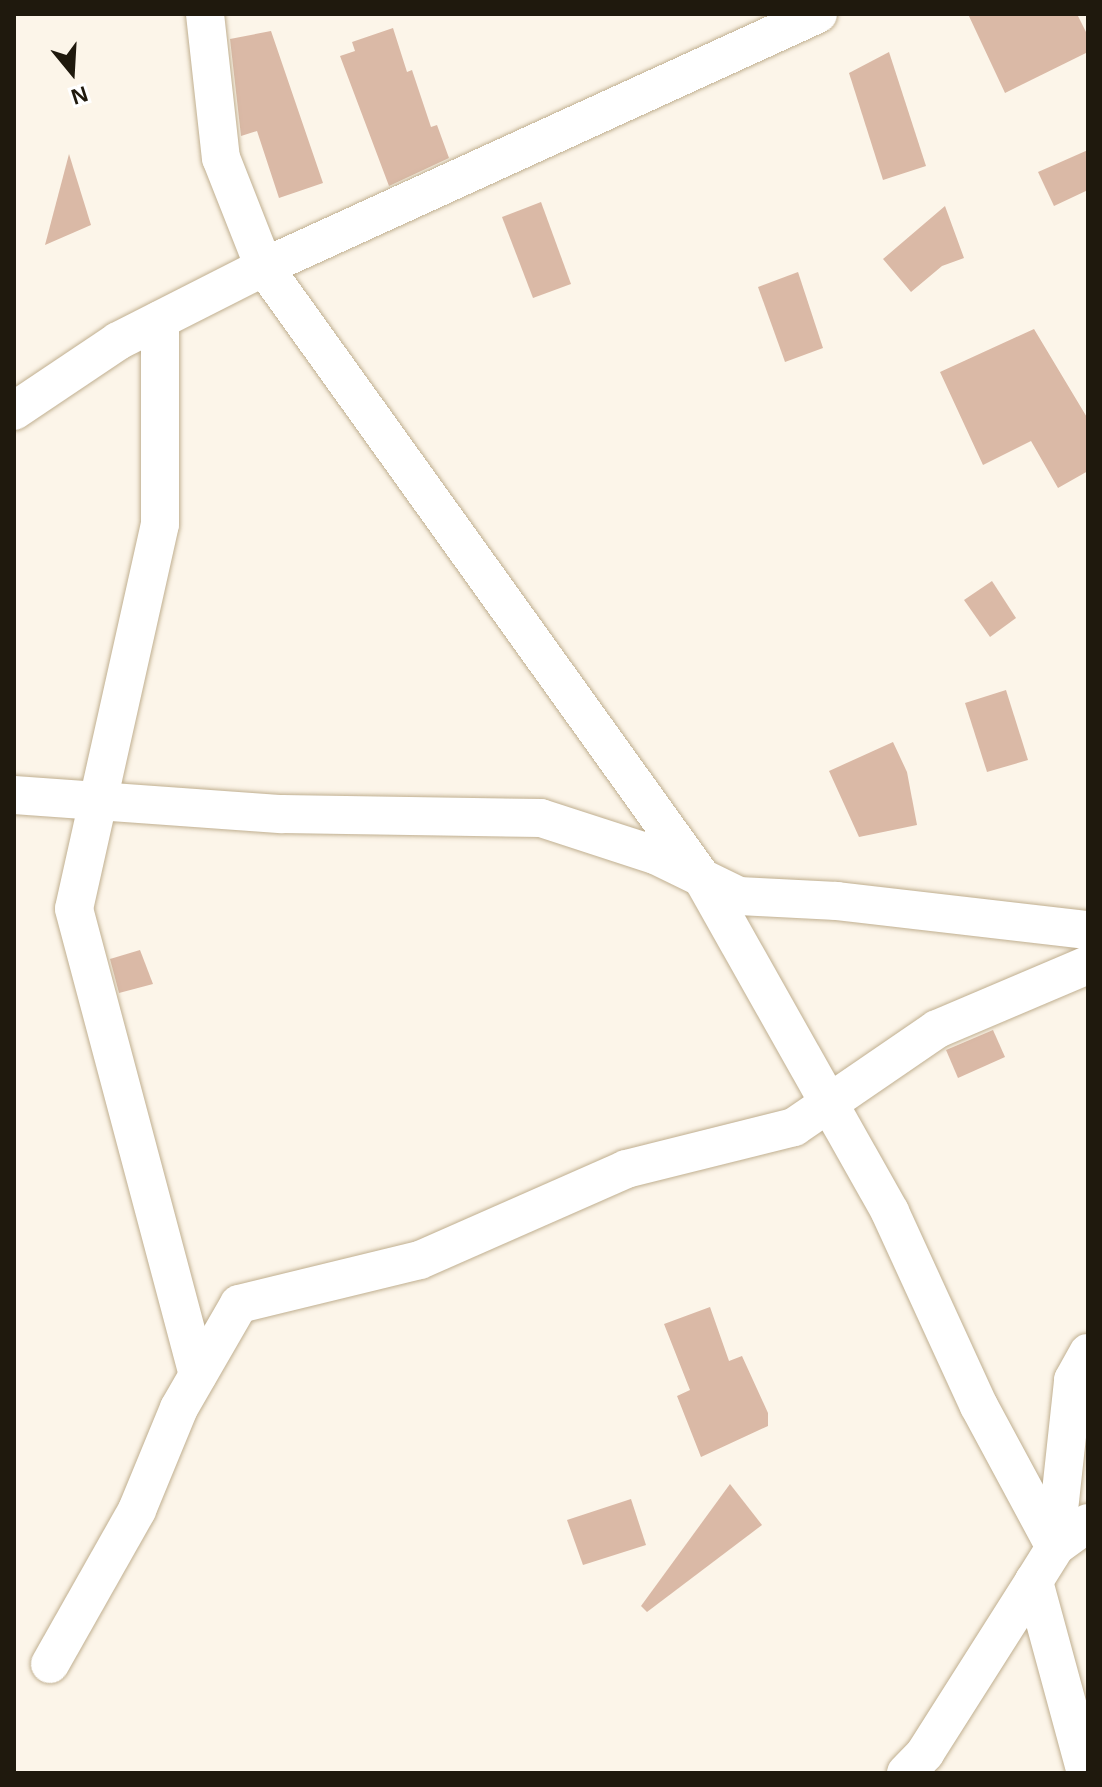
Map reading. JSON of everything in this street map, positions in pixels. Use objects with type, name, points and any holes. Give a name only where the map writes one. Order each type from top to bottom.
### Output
[{"type":"street","points":[[205,14],[221,158],[264,267],[702,878],[890,1212],[979,1406],[1055,1547]]},
{"type":"street","points":[[14,411],[118,341],[264,267],[818,14]]},
{"type":"street","points":[[160,320],[160,524],[96,799],[74,909],[198,1375]]},
{"type":"street","points":[[14,795],[282,814],[541,818],[655,855],[739,896],[837,901],[1088,930]]},
{"type":"street","points":[[50,1664],[137,1510],[198,1375],[239,1304],[420,1260],[626,1169],[794,1127],[937,1029],[1088,965]]},
{"type":"street","points":[[1055,1547],[1073,1380],[1088,1353]]},
{"type":"street","points":[[906,1773],[925,1753],[1055,1547],[1088,1523]]},
{"type":"street","points":[[1034,1581],[1087,1767]]},
{"type":"building","points":[[968,14],[1077,14],[1088,36],[1088,52],[1005,93]]},
{"type":"building","points":[[393,28],[407,72],[412,70],[431,127],[437,125],[449,158],[389,186],[340,56],[355,51],[352,42]]},
{"type":"building","points":[[271,31],[323,183],[279,198],[257,131],[241,136],[230,39]]},
{"type":"building","points":[[889,52],[926,166],[883,180],[849,73]]},
{"type":"building","points":[[1088,150],[1088,190],[1054,206],[1038,172]]},
{"type":"building","points":[[69,154],[91,225],[45,245]]},
{"type":"building","points":[[541,202],[571,284],[533,298],[502,217]]},
{"type":"building","points":[[945,206],[964,258],[942,266],[911,292],[883,259]]},
{"type":"building","points":[[798,272],[823,348],[785,362],[758,287]]},
{"type":"building","points":[[1034,329],[1088,419],[1088,471],[1058,488],[1031,441],[983,465],[940,372]]},
{"type":"building","points":[[992,581],[1016,618],[990,637],[964,600]]},
{"type":"building","points":[[1006,690],[1028,760],[987,772],[965,703]]},
{"type":"building","points":[[893,742],[907,772],[917,825],[859,837],[829,771]]},
{"type":"building","points":[[140,950],[153,984],[119,993],[110,959]]},
{"type":"building","points":[[993,1030],[1005,1057],[958,1078],[946,1050]]},
{"type":"building","points":[[710,1307],[729,1361],[742,1356],[768,1413],[768,1426],[701,1457],[677,1396],[690,1390],[664,1324]]},
{"type":"building","points":[[730,1484],[762,1525],[647,1612],[641,1606]]},
{"type":"building","points":[[631,1499],[646,1545],[583,1565],[567,1520]]}]
